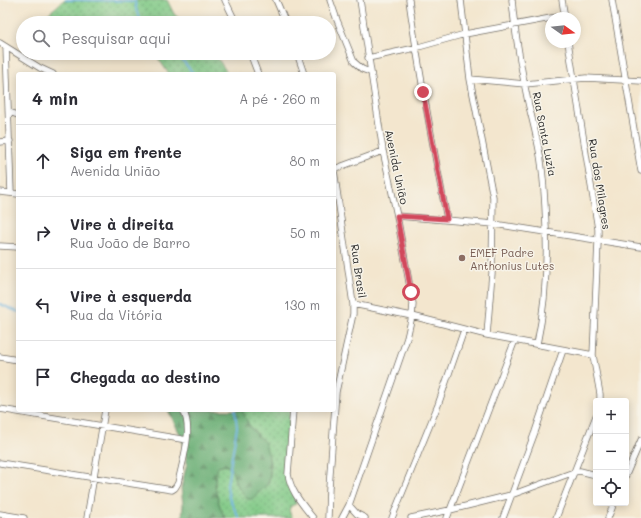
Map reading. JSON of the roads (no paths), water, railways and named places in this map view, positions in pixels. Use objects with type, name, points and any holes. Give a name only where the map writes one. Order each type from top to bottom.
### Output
[{"type":"street","points":[[225,0],[233,16]]},
{"type":"street","points":[[276,0],[283,16]]},
{"type":"street","points":[[330,0],[336,16]]},
{"type":"street","name":"Avenida União","points":[[342,518],[349,505],[406,338],[412,316],[413,304],[397,216],[383,151],[360,0]]},
{"type":"street","points":[[409,0],[415,48],[447,219]]},
{"type":"street","points":[[461,0],[470,79],[491,186],[494,224],[487,335]]},
{"type":"street","name":"Rua Santa Luzia","points":[[512,0],[514,25],[541,156],[543,173],[546,232],[545,294],[538,344]]},
{"type":"street","points":[[562,0],[563,12]]},
{"type":"street","points":[[612,0],[641,171]]},
{"type":"street","points":[[336,17],[354,62],[362,69],[370,72]]},
{"type":"street","points":[[368,58],[415,48],[465,34],[545,19]]},
{"type":"street","points":[[0,43],[16,53]]},
{"type":"street","points":[[6,47],[11,193]]},
{"type":"street","name":"Rua dos Milagres","points":[[569,48],[596,217],[598,242],[593,355],[600,398]]},
{"type":"street","points":[[27,60],[49,72]]},
{"type":"street","points":[[253,60],[257,72]]},
{"type":"street","points":[[299,60],[303,72]]},
{"type":"street","points":[[470,79],[525,84],[573,78],[625,79],[641,81]]},
{"type":"street","points":[[9,112],[16,114]]},
{"type":"street","points":[[0,142],[10,141]]},
{"type":"street","points":[[336,168],[383,151]]},
{"type":"street","name":"Rua Brasil","points":[[336,183],[353,304],[336,392]]},
{"type":"street","points":[[0,192],[16,194]]},
{"type":"street","points":[[397,216],[494,224],[598,242],[641,247]]},
{"type":"street","points":[[0,246],[16,247]]},
{"type":"street","points":[[353,304],[412,316],[487,335],[593,355]]},
{"type":"street","points":[[392,518],[438,405],[464,330]]},
{"type":"street","points":[[447,518],[515,340]]},
{"type":"street","points":[[503,518],[535,432],[563,350]]},
{"type":"street","points":[[0,357],[16,360]]},
{"type":"street","points":[[0,408],[16,411]]},
{"type":"street","points":[[23,412],[187,440]]},
{"type":"street","points":[[87,518],[105,412]]},
{"type":"street","points":[[0,463],[169,490],[175,488],[178,483],[187,440],[188,419],[184,412]]},
{"type":"street","points":[[293,412],[292,438],[287,467],[289,483],[301,503],[313,518]]},
{"type":"street","name":"Rua Brasil","points":[[328,518],[329,480],[334,412]]},
{"type":"street","points":[[556,518],[593,424]]},
{"type":"street","points":[[629,470],[640,448],[641,440]]},
{"type":"street","points":[[411,518],[511,495],[574,472],[580,471],[593,474]]},
{"type":"street","points":[[349,505],[357,514],[365,518]]},
{"type":"street","points":[[608,518],[613,506]]},
{"type":"street","points":[[0,514],[24,518]]},
{"type":"waterway","points":[[66,0],[135,1]]},
{"type":"waterway","points":[[135,1],[139,16]]},
{"type":"waterway","points":[[182,60],[192,72]]},
{"type":"waterway","points":[[0,304],[16,311]]},
{"type":"waterway","points":[[235,412],[237,427],[227,485],[229,498],[239,518]]},
{"type":"place","name":"EMEF Padre Anthonius Lutes","points":[[462,258]]}]
